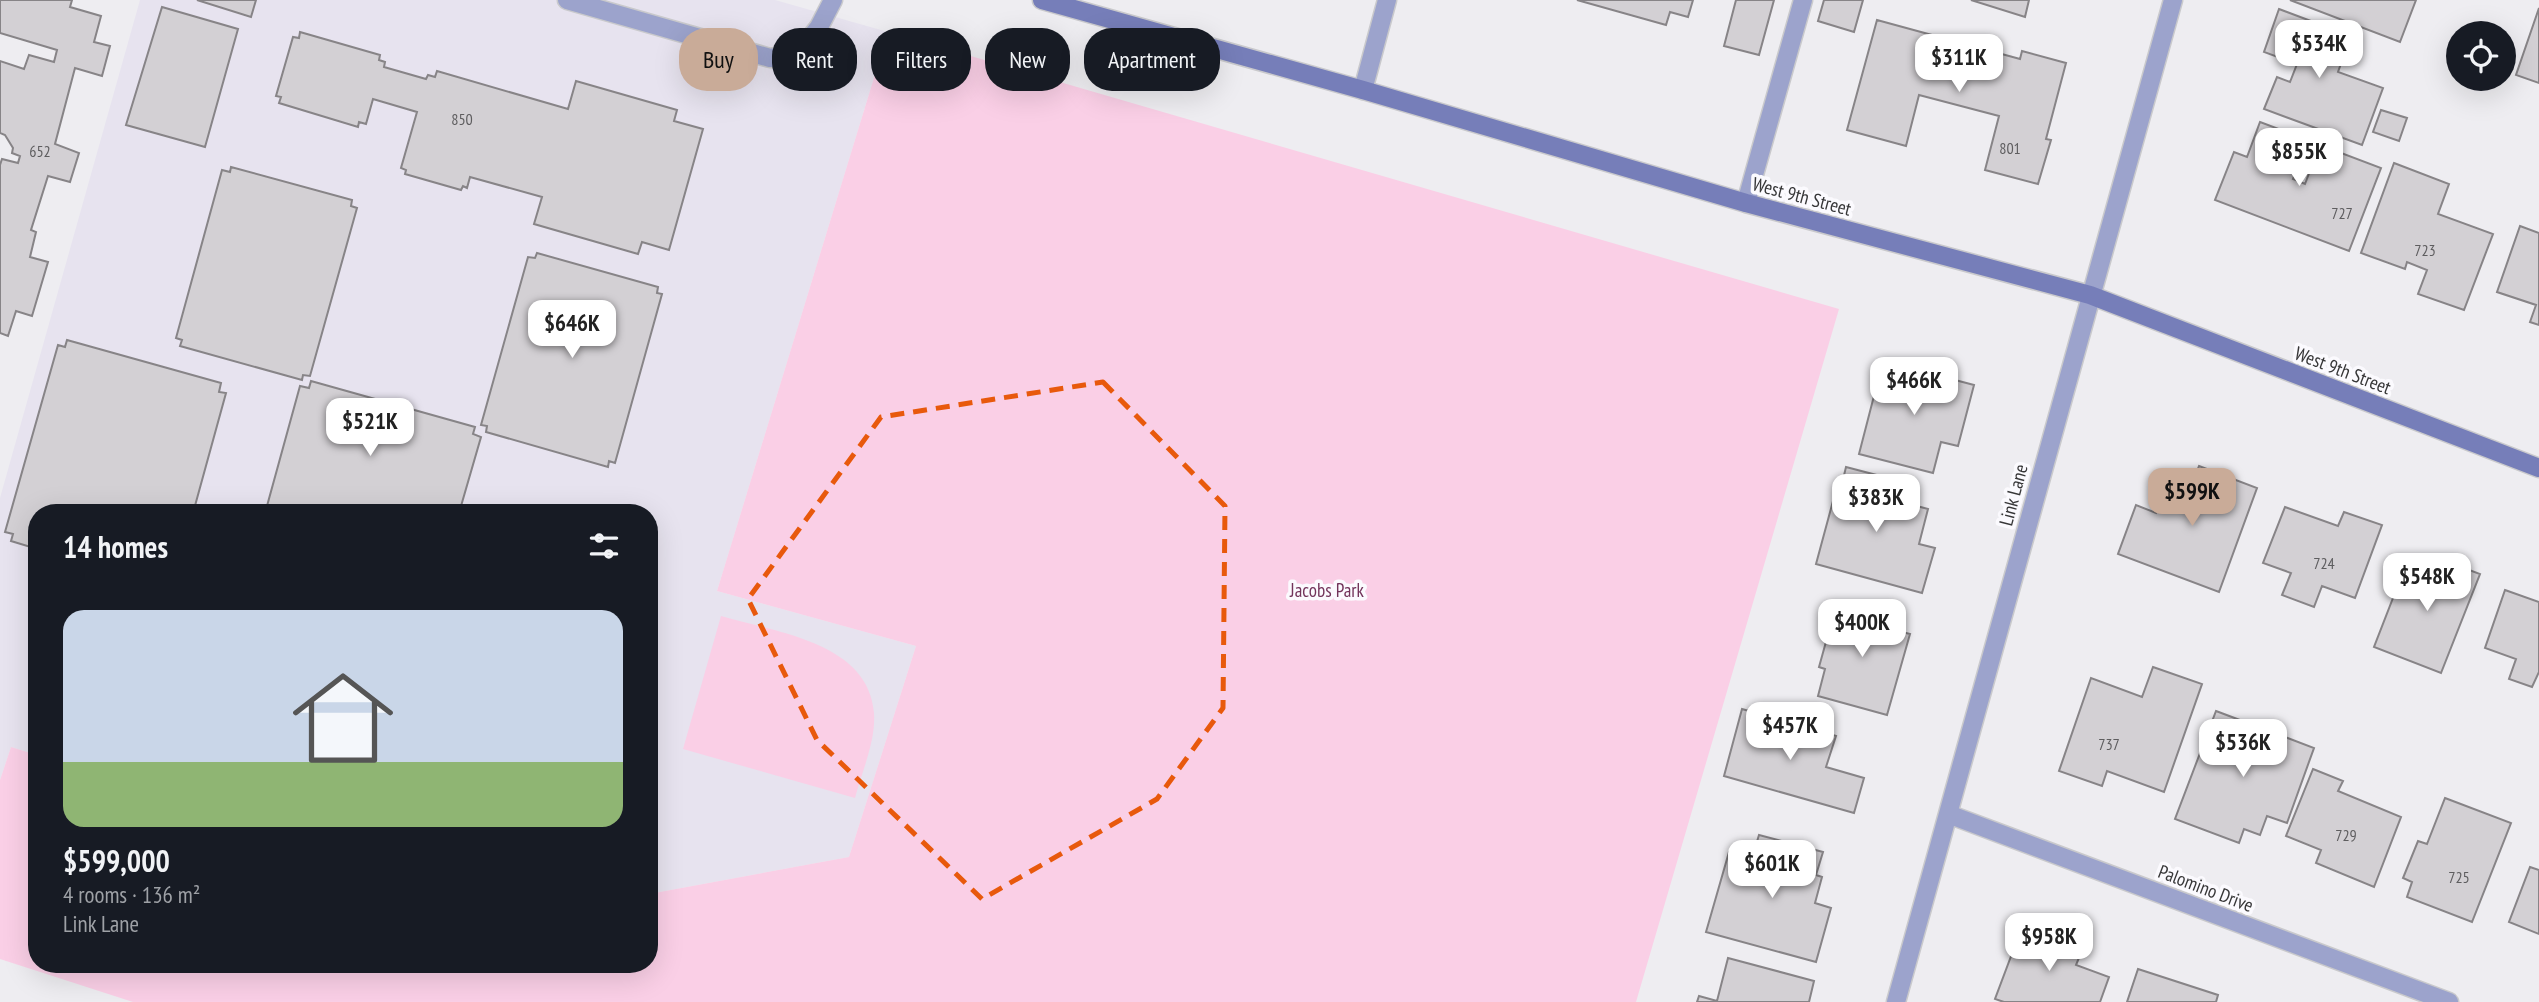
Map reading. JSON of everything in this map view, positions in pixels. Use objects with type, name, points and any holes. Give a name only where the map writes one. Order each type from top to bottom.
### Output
[{"type":"street","points":[[568,0],[770,58],[798,54],[819,27],[833,0]]},
{"type":"street","name":"West 9th Street","points":[[1042,0],[1363,90],[1746,204],[2091,295],[2539,468]]},
{"type":"street","points":[[1363,90],[1387,0]]},
{"type":"street","points":[[1746,204],[1803,0]]},
{"type":"street","name":"Link Lane","points":[[1896,1002],[2173,0]]},
{"type":"street","name":"Palomino Drive","points":[[1948,814],[2449,1002]]},
{"type":"highlighted area","points":[[1103,382],[1225,506],[1223,708],[1157,799],[982,899],[817,740],[748,599],[881,417]]},
{"type":"shaded area","points":[[140,0],[775,0],[874,28],[871,28],[871,88],[717,591],[916,646],[849,857],[658,892],[658,504],[28,504],[28,752],[11,747],[0,780],[0,498]]},
{"type":"green space","name":"Jacobs Park","points":[[971,56],[985,60],[985,91],[1070,91],[1070,85],[1839,309],[1636,1002],[133,1002],[43,973],[658,973],[658,892],[849,857],[916,646],[717,591],[871,88],[871,91],[971,91]]},
{"type":"green space","points":[[721,616],[816,644],[838,655],[856,670],[868,689],[874,724],[871,745],[855,798],[683,749]]},
{"type":"green space","name":"Jacobs Park","points":[[11,747],[28,752],[28,968],[0,959],[0,780]]},
{"type":"building","points":[[0,0],[72,0],[70,7],[101,16],[94,42],[110,46],[102,76],[75,68],[55,144],[79,153],[70,182],[48,176],[31,230],[36,232],[30,257],[48,262],[32,316],[16,311],[8,336],[0,333],[0,165],[2,159],[18,163],[20,156],[12,153],[13,148],[5,135],[0,133],[0,61],[24,69],[29,55],[54,62],[57,50],[0,33]]},
{"type":"building","points":[[197,0],[256,0],[251,17]]},
{"type":"building","points":[[1577,0],[1693,0],[1688,17],[1670,12],[1666,25]]},
{"type":"building","points":[[1736,0],[1774,0],[1759,55],[1724,46]]},
{"type":"building","points":[[1824,0],[1863,0],[1854,32],[1818,21]]},
{"type":"building","points":[[1971,0],[2029,0],[2025,17]]},
{"type":"building","points":[[2290,0],[2416,0],[2400,42]]},
{"type":"building","points":[[162,7],[238,29],[205,147],[126,125]]},
{"type":"building","points":[[2539,8],[2539,83],[2516,75]]},
{"type":"building","points":[[2279,9],[2351,36],[2338,72],[2383,88],[2362,145],[2264,109],[2277,77],[2290,82],[2297,64],[2264,52]]},
{"type":"building","points":[[1877,20],[2020,59],[2022,51],[2066,63],[2046,139],[2051,140],[2038,184],[1985,170],[1999,116],[1919,95],[1906,146],[1847,130]]},
{"type":"building","points":[[300,32],[380,55],[379,60],[385,62],[384,67],[426,79],[428,75],[435,77],[437,71],[568,109],[576,81],[677,110],[674,121],[703,129],[669,250],[642,242],[638,254],[534,224],[542,197],[470,177],[467,188],[463,186],[461,190],[405,174],[406,170],[401,168],[417,112],[373,99],[366,124],[359,122],[358,127],[279,103],[281,97],[276,96],[293,37],[299,38]]},
{"type":"building","points":[[2381,110],[2407,118],[2399,141],[2373,132]]},
{"type":"building","points":[[2260,122],[2308,140],[2293,179],[2305,184],[2313,163],[2329,169],[2336,151],[2381,168],[2349,251],[2215,200],[2234,152],[2247,157]]},
{"type":"building","points":[[2394,163],[2449,184],[2438,214],[2493,234],[2464,310],[2418,294],[2427,270],[2407,262],[2405,269],[2361,253]]},
{"type":"building","points":[[231,167],[352,200],[351,206],[357,208],[310,376],[303,375],[302,380],[180,346],[182,340],[176,338],[222,170],[230,172]]},
{"type":"building","points":[[2520,226],[2539,233],[2539,325],[2530,322],[2536,305],[2497,292]]},
{"type":"building","points":[[537,253],[658,287],[657,293],[662,294],[615,463],[609,461],[608,467],[486,432],[487,426],[481,425],[528,257],[535,258]]},
{"type":"building","points":[[67,340],[221,383],[219,392],[226,393],[195,504],[28,504],[28,546],[11,541],[13,534],[5,532],[58,345],[65,347]]},
{"type":"building","points":[[1883,361],[1974,385],[1958,446],[1941,442],[1933,473],[1859,454]]},
{"type":"building","points":[[311,381],[475,427],[473,434],[481,437],[462,504],[268,504],[300,386],[309,388]]},
{"type":"building","points":[[2199,466],[2257,488],[2219,592],[2118,554],[2136,505],[2156,513],[2172,471],[2194,479]]},
{"type":"building","points":[[1846,467],[1892,479],[1887,498],[1928,509],[1919,544],[1935,548],[1922,593],[1816,564],[1836,490],[1840,492]]},
{"type":"building","points":[[2285,507],[2338,526],[2344,512],[2382,525],[2355,598],[2322,586],[2314,607],[2282,595],[2291,573],[2263,563]]},
{"type":"building","points":[[2432,556],[2480,574],[2441,673],[2374,647],[2407,562],[2427,569]]},
{"type":"building","points":[[2505,590],[2539,602],[2539,672],[2532,687],[2509,679],[2516,659],[2485,648]]},
{"type":"building","points":[[1837,602],[1893,618],[1890,629],[1910,634],[1887,715],[1818,696],[1825,669],[1819,667]]},
{"type":"building","points":[[2153,667],[2202,684],[2164,792],[2107,771],[2102,786],[2059,771],[2091,678],[2142,697]]},
{"type":"building","points":[[1742,709],[1836,736],[1826,767],[1864,778],[1854,813],[1724,776]]},
{"type":"building","points":[[2216,711],[2314,748],[2287,823],[2267,816],[2260,835],[2244,829],[2239,843],[2175,819]]},
{"type":"building","points":[[2313,769],[2343,781],[2338,791],[2401,817],[2374,887],[2316,863],[2321,850],[2286,836]]},
{"type":"building","points":[[2445,798],[2511,823],[2472,922],[2407,897],[2412,882],[2403,878],[2418,841],[2427,844]]},
{"type":"building","points":[[1759,835],[1823,852],[1816,875],[1822,877],[1815,903],[1831,908],[1816,962],[1706,932],[1729,852],[1752,858]]},
{"type":"building","points":[[2530,867],[2539,870],[2539,934],[2509,922]]},
{"type":"building","points":[[2030,928],[2083,948],[2076,965],[2109,977],[2100,1002],[2004,1002],[1995,999],[2019,935],[2026,938]]},
{"type":"building","points":[[1728,958],[1814,981],[1809,1002],[1697,1002],[1699,996],[1717,1001]]},
{"type":"building","points":[[2138,969],[2218,995],[2216,1002],[2127,1002]]}]
